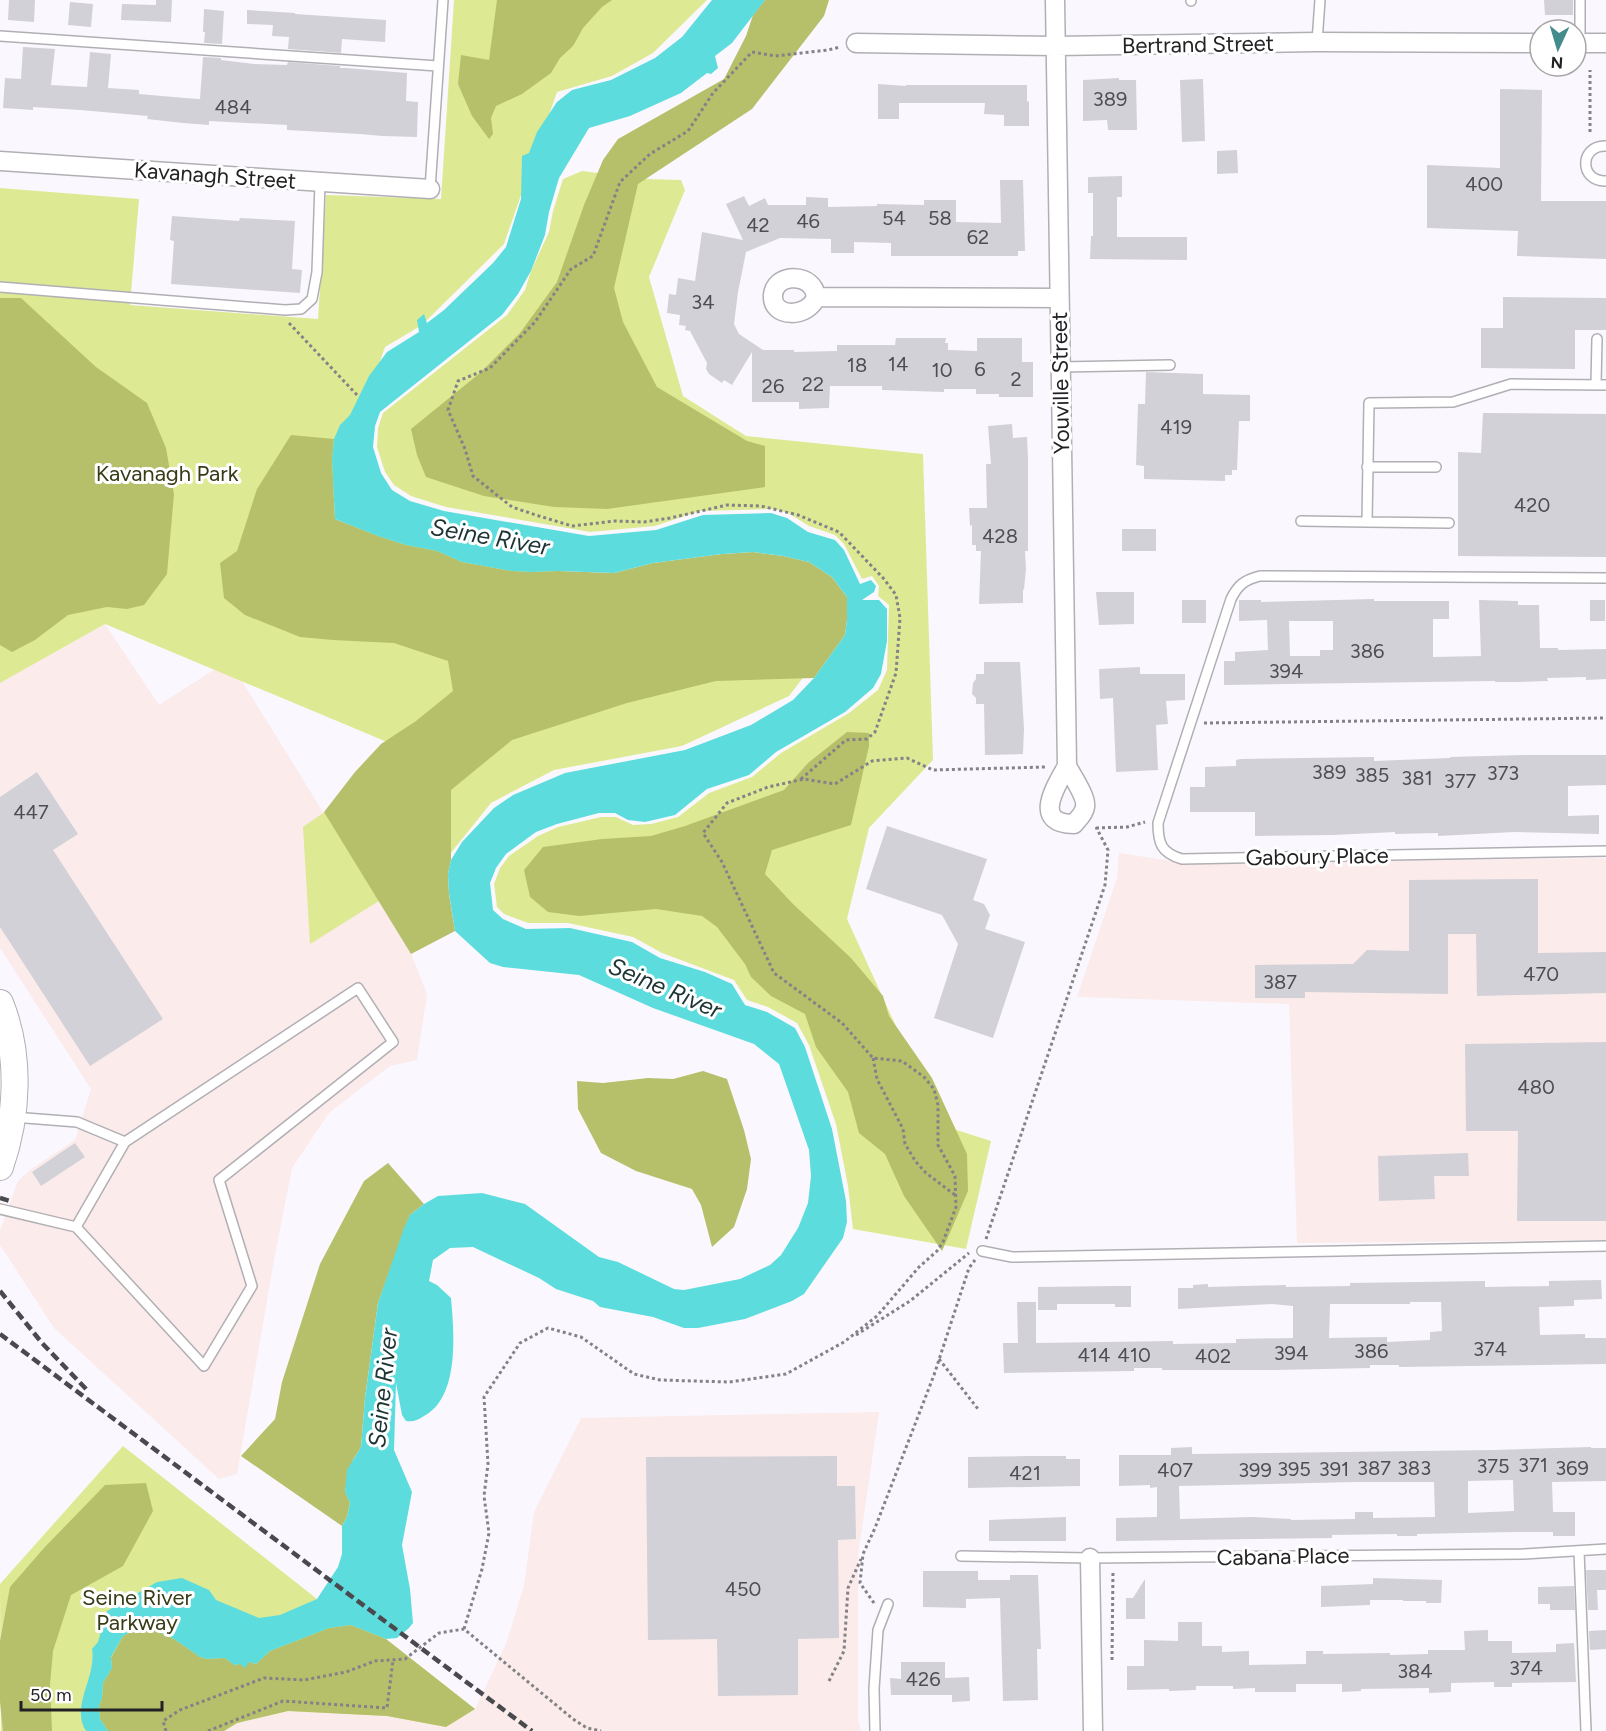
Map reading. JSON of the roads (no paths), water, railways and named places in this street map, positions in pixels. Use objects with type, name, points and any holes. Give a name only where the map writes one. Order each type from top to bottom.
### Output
[{"type":"main road","points":[[0,1003],[9,1032],[15,1089],[13,1117],[7,1148],[0,1167]]},
{"type":"street","name":"Youville Street","points":[[1055,0],[1066,766],[1048,806],[1054,818],[1062,824],[1074,824],[1082,816],[1086,807],[1084,798],[1066,766]]},
{"type":"street","name":"Bertrand Street","points":[[856,43],[1055,46],[1317,42],[1528,43]]},
{"type":"street","points":[[1588,43],[1606,43]]},
{"type":"street","name":"Kavanagh Street","points":[[0,161],[430,189]]},
{"type":"street","points":[[816,297],[1059,298]]},
{"type":"street","points":[[1090,1558],[1093,1731]]},
{"type":"lane","points":[[430,189],[442,0]]},
{"type":"lane","points":[[1317,42],[1320,0]]},
{"type":"lane","points":[[1579,18],[1580,0]]},
{"type":"lane","points":[[0,36],[438,66]]},
{"type":"lane","points":[[1606,146],[1591,150],[1586,166],[1590,176],[1606,181]]},
{"type":"lane","points":[[0,287],[276,309],[301,309],[312,299],[317,272],[320,183]]},
{"type":"lane","points":[[1367,522],[1369,403],[1453,402],[1511,384],[1601,385],[1597,339]]},
{"type":"lane","points":[[1060,367],[1170,365]]},
{"type":"lane","points":[[1367,467],[1436,467]]},
{"type":"lane","points":[[1301,521],[1449,523]]},
{"type":"lane","name":"Gaboury Place","points":[[1606,578],[1260,576],[1246,579],[1231,599],[1160,819],[1158,836],[1162,848],[1182,859],[1606,851]]},
{"type":"lane","points":[[0,1209],[76,1227],[204,1366],[252,1286],[219,1180],[393,1042],[358,988],[125,1142],[76,1227]]},
{"type":"lane","points":[[13,1117],[77,1122],[125,1142]]},
{"type":"lane","points":[[982,1251],[1012,1257],[1606,1246]]},
{"type":"lane","name":"Cabana Place","points":[[961,1556],[1113,1558],[1523,1554],[1606,1549]]},
{"type":"lane","points":[[1579,1551],[1586,1731]]},
{"type":"lane","points":[[874,1731],[878,1630],[888,1604]]},
{"type":"water","name":"Seine River","points":[[712,0],[765,0],[732,43],[715,56],[718,68],[711,74],[707,73],[681,93],[630,116],[589,128],[559,178],[545,235],[531,271],[518,294],[502,315],[380,412],[375,426],[373,447],[381,473],[392,490],[410,501],[444,511],[589,536],[656,530],[703,515],[771,513],[787,518],[808,532],[835,540],[844,550],[860,584],[871,580],[876,586],[874,592],[862,600],[879,600],[887,609],[887,641],[881,674],[873,688],[845,712],[776,752],[749,775],[707,789],[675,815],[645,822],[628,820],[615,813],[599,813],[536,832],[506,854],[496,868],[490,883],[493,910],[503,919],[526,929],[570,928],[632,942],[660,958],[705,972],[732,984],[745,1005],[767,1012],[795,1028],[805,1047],[832,1129],[846,1201],[847,1222],[843,1238],[804,1294],[745,1319],[698,1328],[684,1328],[653,1317],[600,1307],[593,1301],[556,1289],[539,1278],[473,1247],[450,1248],[433,1260],[429,1281],[451,1298],[452,1363],[444,1394],[436,1407],[424,1416],[406,1421],[402,1415],[396,1383],[394,1450],[412,1492],[402,1545],[413,1623],[397,1638],[386,1639],[351,1625],[329,1628],[270,1651],[256,1664],[249,1662],[245,1668],[240,1664],[234,1665],[225,1658],[200,1657],[174,1639],[150,1628],[134,1630],[123,1636],[111,1657],[112,1668],[103,1683],[99,1706],[100,1719],[108,1731],[86,1731],[82,1721],[82,1701],[93,1660],[92,1649],[98,1642],[107,1611],[157,1582],[182,1578],[209,1590],[216,1600],[259,1618],[280,1615],[317,1599],[338,1567],[342,1554],[342,1526],[350,1503],[345,1492],[347,1470],[361,1447],[378,1303],[410,1215],[424,1204],[438,1196],[482,1193],[525,1204],[599,1257],[618,1262],[674,1289],[684,1290],[740,1279],[770,1265],[781,1255],[798,1228],[808,1203],[811,1176],[809,1150],[779,1064],[754,1044],[653,1008],[579,975],[503,967],[490,963],[455,931],[448,874],[451,860],[462,842],[494,808],[513,795],[565,773],[685,750],[751,725],[793,700],[814,678],[845,635],[847,597],[832,577],[809,562],[783,556],[753,552],[722,554],[653,563],[614,573],[512,571],[462,562],[437,551],[406,545],[335,519],[332,460],[334,439],[340,425],[350,415],[369,376],[387,352],[419,332],[417,320],[424,314],[427,323],[444,310],[493,263],[506,247],[521,199],[522,156],[529,153],[537,132],[557,102],[572,90],[611,80],[655,58],[682,37]]},
{"type":"railway","points":[[0,1198],[10,1201]]},
{"type":"railway","points":[[0,1291],[42,1343],[89,1392]]},
{"type":"railway","points":[[0,1334],[532,1731]]},
{"type":"park label","name":"Kavanagh Park","points":[[167,473]]},
{"type":"park label","name":"Seine River Parkway","points":[[137,1610]]}]
